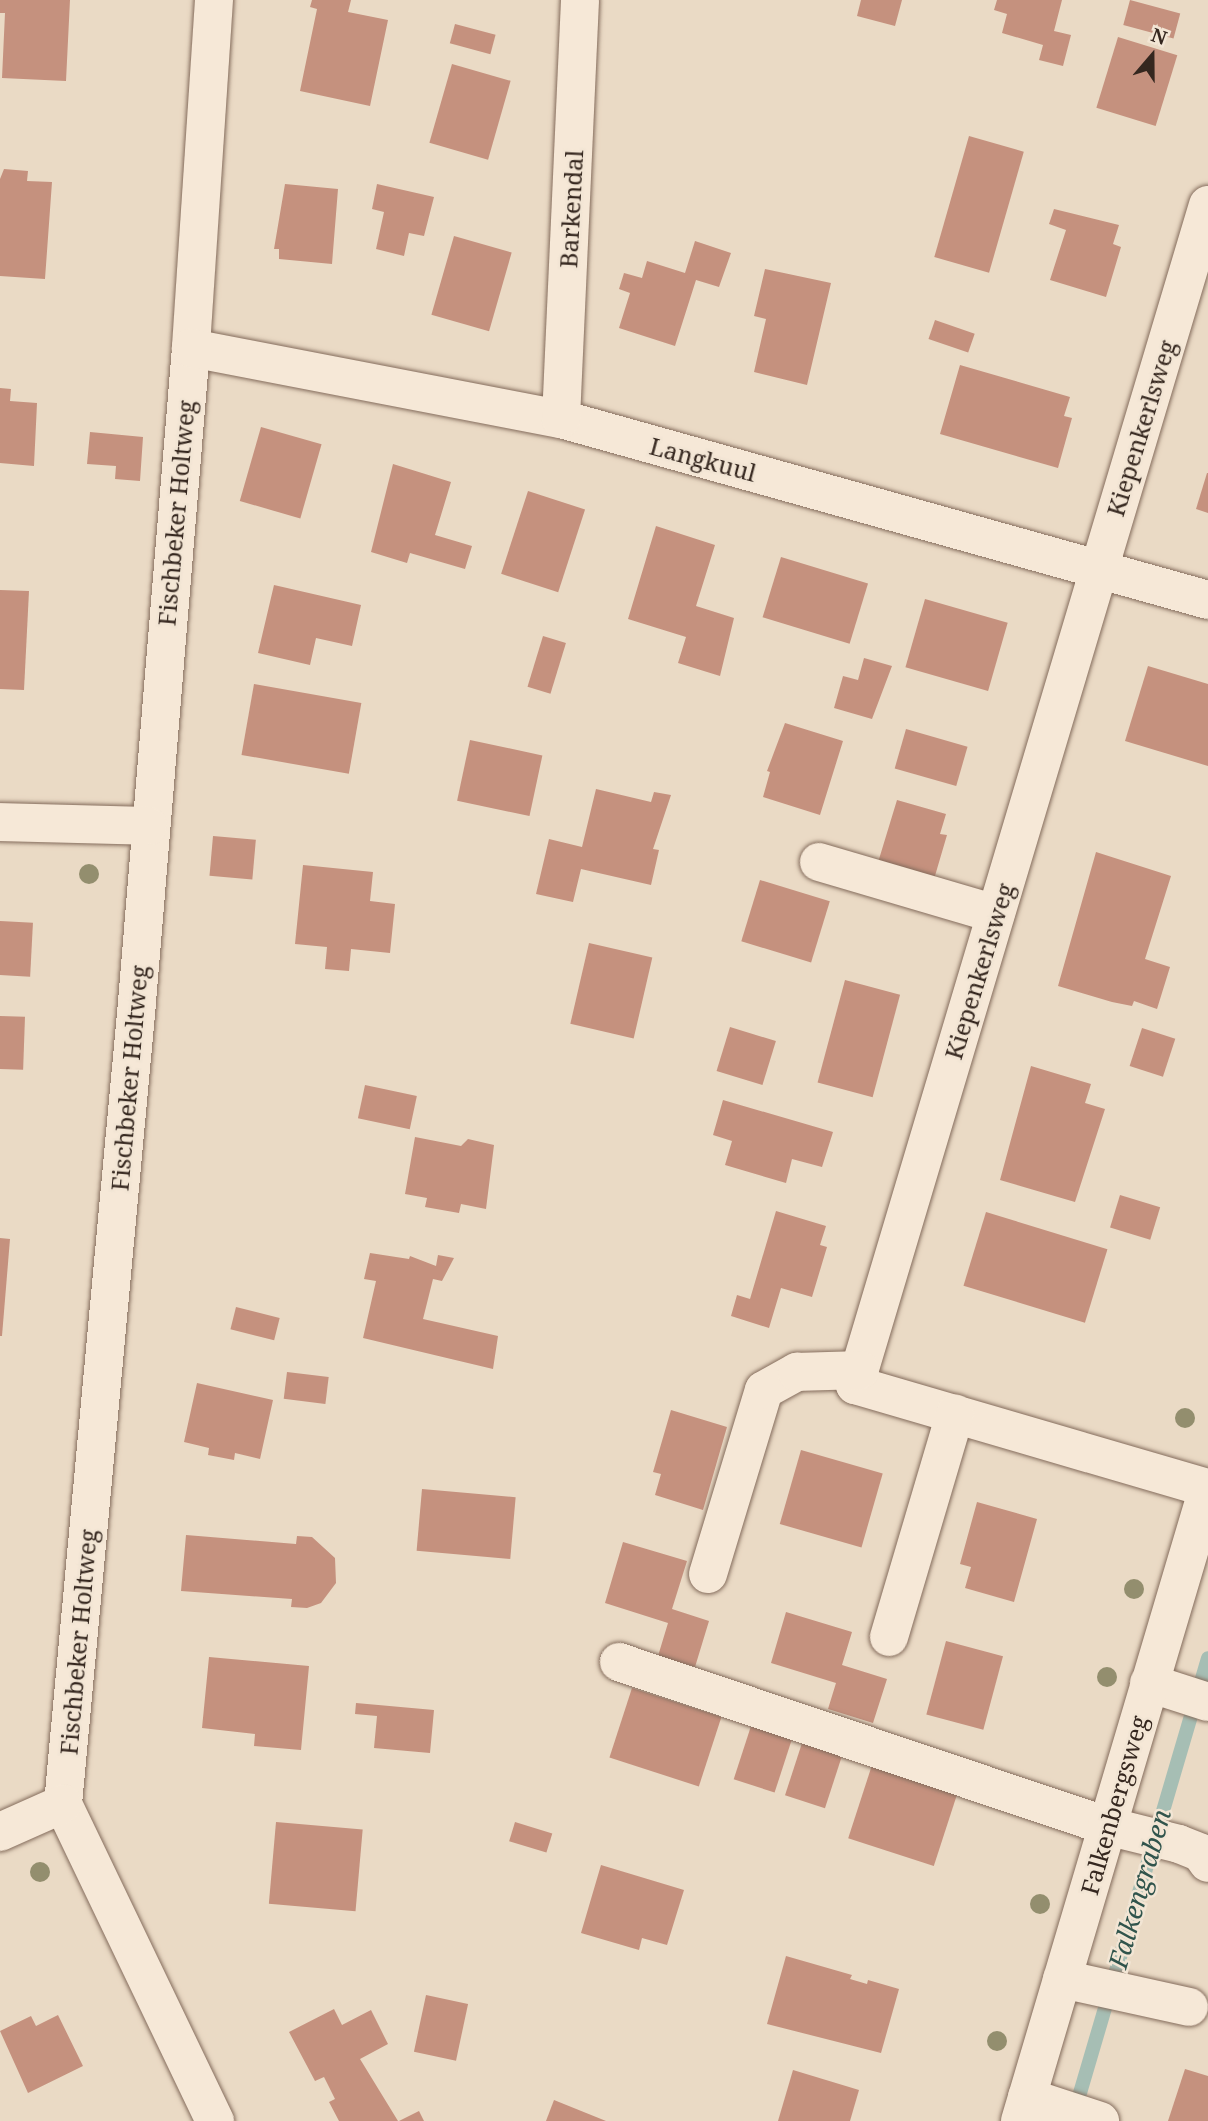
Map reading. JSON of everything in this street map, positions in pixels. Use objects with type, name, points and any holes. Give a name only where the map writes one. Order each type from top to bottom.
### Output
[{"type":"street","name":"Fischbeker Holtweg","points":[[63,1804],[136,1014],[148,826],[191,348],[214,0]]},
{"type":"street","name":"Barkendal","points":[[561,419],[580,0]]},
{"type":"street","name":"Kiepenkerlsweg","points":[[860,1370],[1208,205]]},
{"type":"street","name":"Langkuul","points":[[191,348],[561,419],[1099,567],[1208,600]]},
{"type":"street","points":[[0,822],[148,826]]},
{"type":"street","points":[[819,862],[996,914]]},
{"type":"street","points":[[708,1574],[764,1390],[797,1371],[860,1370],[855,1385],[955,1414],[1206,1500]]},
{"type":"street","points":[[889,1637],[955,1414]]},
{"type":"street","name":"Falkenbergsweg","points":[[1023,2109],[1095,1985],[1181,1693],[1206,1500]]},
{"type":"street","points":[[619,1662],[1201,1853],[1208,1863]]},
{"type":"street","points":[[0,1832],[63,1804],[215,2121]]},
{"type":"street","points":[[1095,1985],[1189,2007]]},
{"type":"street","points":[[1023,2109],[1083,2116]]},
{"type":"building","points":[[0,0],[70,0],[66,81],[2,78],[5,13],[0,13]]},
{"type":"building","points":[[312,0],[351,0],[348,12],[388,20],[370,106],[300,91],[317,9],[310,7]]},
{"type":"building","points":[[861,0],[902,0],[895,26],[857,16]]},
{"type":"building","points":[[997,0],[1062,0],[1054,31],[1071,35],[1063,66],[1039,60],[1043,45],[1002,33],[1007,14],[994,10]]},
{"type":"building","points":[[1130,0],[1180,13],[1173,39],[1123,25]]},
{"type":"building","points":[[455,24],[496,35],[490,54],[450,43]]},
{"type":"building","points":[[1118,37],[1177,55],[1156,126],[1096,108]]},
{"type":"building","points":[[452,64],[511,81],[488,160],[429,143]]},
{"type":"building","points":[[969,136],[1024,152],[989,273],[934,257]]},
{"type":"building","points":[[4,169],[28,171],[27,181],[52,182],[45,279],[0,276],[0,179]]},
{"type":"building","points":[[285,184],[338,189],[332,264],[279,259],[279,249],[274,249]]},
{"type":"building","points":[[377,184],[434,197],[424,236],[409,233],[404,256],[376,249],[384,212],[372,209]]},
{"type":"building","points":[[1054,209],[1119,225],[1113,244],[1121,247],[1106,297],[1050,280],[1066,230],[1049,224]]},
{"type":"building","points":[[454,236],[512,253],[489,331],[431,315]]},
{"type":"building","points":[[695,241],[731,253],[719,287],[696,280],[675,346],[619,328],[630,293],[619,289],[624,273],[642,278],[647,261],[685,273]]},
{"type":"building","points":[[765,269],[831,283],[807,385],[754,372],[766,319],[754,316]]},
{"type":"building","points":[[935,320],[975,334],[968,353],[928,339]]},
{"type":"building","points":[[960,365],[1070,397],[1064,416],[1072,418],[1058,468],[940,434]]},
{"type":"building","points":[[0,388],[11,389],[10,401],[37,403],[34,466],[0,463]]},
{"type":"building","points":[[261,427],[322,444],[300,518],[240,501]]},
{"type":"building","points":[[90,432],[143,437],[140,481],[115,479],[116,466],[87,464]]},
{"type":"building","points":[[393,464],[451,482],[435,535],[472,546],[465,569],[410,553],[407,563],[371,552]]},
{"type":"building","points":[[1208,473],[1208,513],[1196,509]]},
{"type":"building","points":[[528,491],[585,510],[558,592],[501,574]]},
{"type":"building","points":[[656,526],[715,545],[696,606],[734,618],[720,676],[678,663],[686,637],[628,619]]},
{"type":"building","points":[[781,557],[868,584],[850,644],[763,617]]},
{"type":"building","points":[[274,585],[361,605],[352,646],[316,638],[310,665],[258,653]]},
{"type":"building","points":[[0,590],[29,591],[24,690],[0,689]]},
{"type":"building","points":[[925,599],[1008,623],[988,691],[905,667]]},
{"type":"building","points":[[543,636],[566,643],[550,694],[528,687]]},
{"type":"building","points":[[864,658],[892,666],[872,719],[834,708],[843,676],[858,680]]},
{"type":"building","points":[[1148,666],[1208,684],[1208,766],[1125,741]]},
{"type":"building","points":[[254,684],[361,703],[349,774],[241,755]]},
{"type":"building","points":[[785,723],[843,741],[820,815],[763,797],[770,772],[767,771]]},
{"type":"building","points":[[906,729],[968,747],[956,786],[895,768]]},
{"type":"building","points":[[470,740],[542,755],[529,816],[457,801]]},
{"type":"building","points":[[596,789],[651,802],[654,792],[671,795],[653,849],[659,850],[651,885],[581,869],[573,902],[536,894],[549,839],[582,847]]},
{"type":"building","points":[[897,800],[946,814],[940,834],[947,835],[932,886],[876,869]]},
{"type":"building","points":[[213,836],[256,840],[252,880],[210,876]]},
{"type":"building","points":[[1096,852],[1171,876],[1145,959],[1170,967],[1157,1009],[1134,1001],[1132,1006],[1112,1002],[1058,986]]},
{"type":"building","points":[[303,865],[373,872],[370,901],[395,904],[390,953],[351,949],[349,971],[325,969],[327,947],[295,944]]},
{"type":"building","points":[[760,880],[830,901],[811,963],[741,941]]},
{"type":"building","points":[[0,921],[33,923],[30,977],[0,975]]},
{"type":"building","points":[[589,943],[652,958],[634,1038],[570,1024]]},
{"type":"building","points":[[845,980],[900,995],[873,1097],[818,1082]]},
{"type":"building","points":[[0,1016],[25,1017],[23,1070],[0,1069]]},
{"type":"building","points":[[730,1027],[776,1041],[762,1085],[717,1071]]},
{"type":"building","points":[[1142,1028],[1175,1039],[1163,1077],[1130,1066]]},
{"type":"building","points":[[1031,1066],[1091,1084],[1085,1103],[1105,1109],[1075,1202],[1000,1180]]},
{"type":"building","points":[[365,1085],[417,1096],[410,1129],[358,1118]]},
{"type":"building","points":[[723,1100],[833,1132],[822,1167],[792,1159],[786,1183],[725,1165],[732,1141],[713,1135]]},
{"type":"building","points":[[415,1137],[461,1146],[468,1139],[494,1145],[486,1209],[461,1204],[459,1213],[425,1207],[427,1198],[405,1194]]},
{"type":"building","points":[[1120,1195],[1160,1207],[1150,1240],[1110,1228]]},
{"type":"building","points":[[776,1211],[826,1226],[820,1245],[827,1247],[812,1297],[781,1288],[769,1328],[731,1316],[737,1295],[750,1299]]},
{"type":"building","points":[[986,1212],[1107,1249],[1085,1323],[963,1286]]},
{"type":"building","points":[[0,1238],[10,1239],[2,1336],[0,1336]]},
{"type":"building","points":[[370,1253],[409,1259],[410,1256],[436,1266],[438,1255],[454,1258],[442,1281],[433,1279],[423,1319],[498,1336],[493,1369],[363,1338],[376,1281],[364,1279]]},
{"type":"building","points":[[236,1307],[280,1318],[274,1340],[230,1329]]},
{"type":"building","points":[[287,1372],[329,1377],[325,1404],[284,1399]]},
{"type":"building","points":[[197,1383],[273,1400],[260,1459],[235,1453],[234,1460],[208,1455],[209,1448],[184,1442]]},
{"type":"building","points":[[671,1410],[727,1427],[703,1510],[655,1495],[661,1474],[653,1472]]},
{"type":"building","points":[[801,1450],[883,1473],[861,1547],[780,1524]]},
{"type":"building","points":[[422,1489],[516,1497],[510,1559],[417,1551]]},
{"type":"building","points":[[977,1502],[1037,1519],[1014,1602],[965,1588],[971,1567],[960,1564]]},
{"type":"building","points":[[186,1535],[296,1544],[297,1536],[312,1537],[335,1558],[336,1583],[321,1603],[307,1608],[291,1607],[292,1599],[181,1591]]},
{"type":"building","points":[[623,1542],[687,1561],[672,1609],[709,1621],[695,1667],[658,1656],[668,1623],[605,1603]]},
{"type":"building","points":[[786,1612],[852,1632],[842,1665],[887,1679],[873,1723],[828,1709],[836,1683],[771,1663]]},
{"type":"building","points":[[946,1641],[1003,1656],[983,1730],[926,1714]]},
{"type":"building","points":[[209,1657],[309,1666],[301,1750],[254,1746],[255,1734],[202,1728]]},
{"type":"building","points":[[632,1688],[721,1717],[699,1786],[609,1757]]},
{"type":"building","points":[[356,1703],[434,1710],[430,1753],[374,1748],[377,1716],[355,1714]]},
{"type":"building","points":[[751,1726],[792,1739],[775,1793],[734,1779]]},
{"type":"building","points":[[802,1743],[842,1756],[825,1808],[785,1795]]},
{"type":"building","points":[[872,1765],[958,1793],[934,1866],[848,1838]]},
{"type":"building","points":[[276,1822],[363,1830],[356,1911],[269,1904]]},
{"type":"building","points":[[515,1822],[552,1833],[546,1853],[509,1841]]},
{"type":"building","points":[[601,1865],[684,1890],[667,1945],[642,1938],[639,1950],[581,1933]]},
{"type":"building","points":[[786,1956],[852,1975],[850,1979],[867,1984],[868,1980],[899,1989],[881,2053],[767,2024]]},
{"type":"building","points":[[426,1995],[468,2004],[456,2061],[414,2052]]},
{"type":"building","points":[[334,2009],[342,2025],[371,2010],[388,2044],[360,2059],[398,2121],[339,2121],[329,2102],[335,2099],[324,2077],[315,2081],[289,2032]]},
{"type":"building","points":[[58,2015],[83,2066],[28,2093],[0,2031],[31,2016],[36,2026]]},
{"type":"building","points":[[1185,2069],[1208,2076],[1208,2121],[1168,2121]]},
{"type":"building","points":[[793,2070],[859,2090],[850,2121],[778,2121]]},
{"type":"building","points":[[554,2100],[606,2121],[546,2121]]},
{"type":"building","points":[[419,2111],[424,2121],[399,2121]]},
{"type":"waterway","name":"Falkengraben","points":[[1075,2110],[1208,1658]]}]
